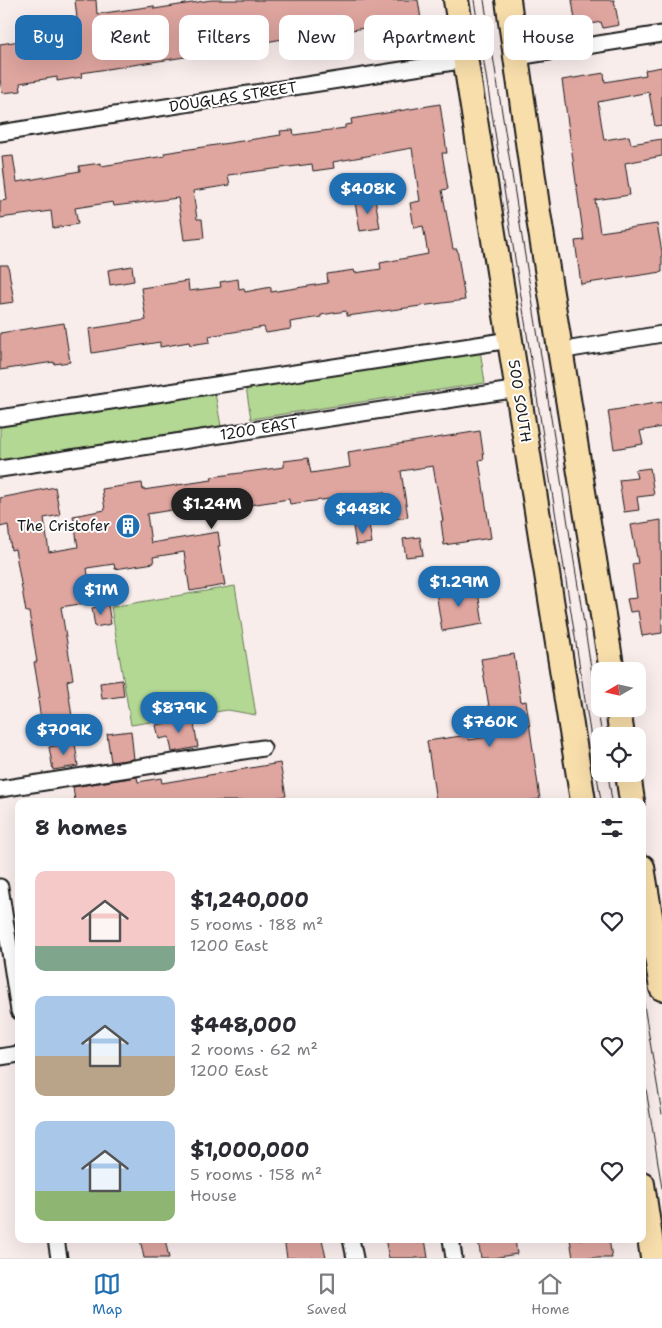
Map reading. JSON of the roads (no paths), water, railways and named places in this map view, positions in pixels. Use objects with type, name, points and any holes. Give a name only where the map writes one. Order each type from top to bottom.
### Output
[{"type":"main road","name":"500 SOUTH","points":[[456,0],[458,15]]},
{"type":"main road","points":[[508,0],[510,15]]},
{"type":"main road","name":"500 SOUTH","points":[[466,60],[583,798]]},
{"type":"main road","points":[[518,60],[538,213],[611,662]]},
{"type":"main road","points":[[629,782],[632,798]]},
{"type":"main road","points":[[646,896],[654,954],[662,988]]},
{"type":"main road","points":[[646,1211],[653,1258]]},
{"type":"street","points":[[593,44],[662,34]]},
{"type":"street","name":"DOUGLAS STREET","points":[[0,133],[466,60]]},
{"type":"street","points":[[560,351],[662,334]]},
{"type":"street","points":[[0,418],[510,340]]},
{"type":"street","name":"1200 EAST","points":[[0,469],[518,389]]},
{"type":"street","points":[[0,790],[263,748]]},
{"type":"street","points":[[0,887],[15,985]]},
{"type":"street","points":[[0,1057],[15,1055]]},
{"type":"street","points":[[57,1243],[59,1258]]},
{"type":"street","points":[[353,1243],[355,1258]]},
{"type":"street","points":[[452,1243],[454,1258]]},
{"type":"tram line","points":[[474,0],[601,798]]},
{"type":"tram line","points":[[484,0],[601,727]]},
{"type":"tram line","points":[[609,782],[612,798]]},
{"type":"tram line","points":[[646,1017],[662,1114]]},
{"type":"tram line","points":[[646,1089],[662,1188]]},
{"type":"place","name":"The Cristofer","points":[[128,526]]}]
